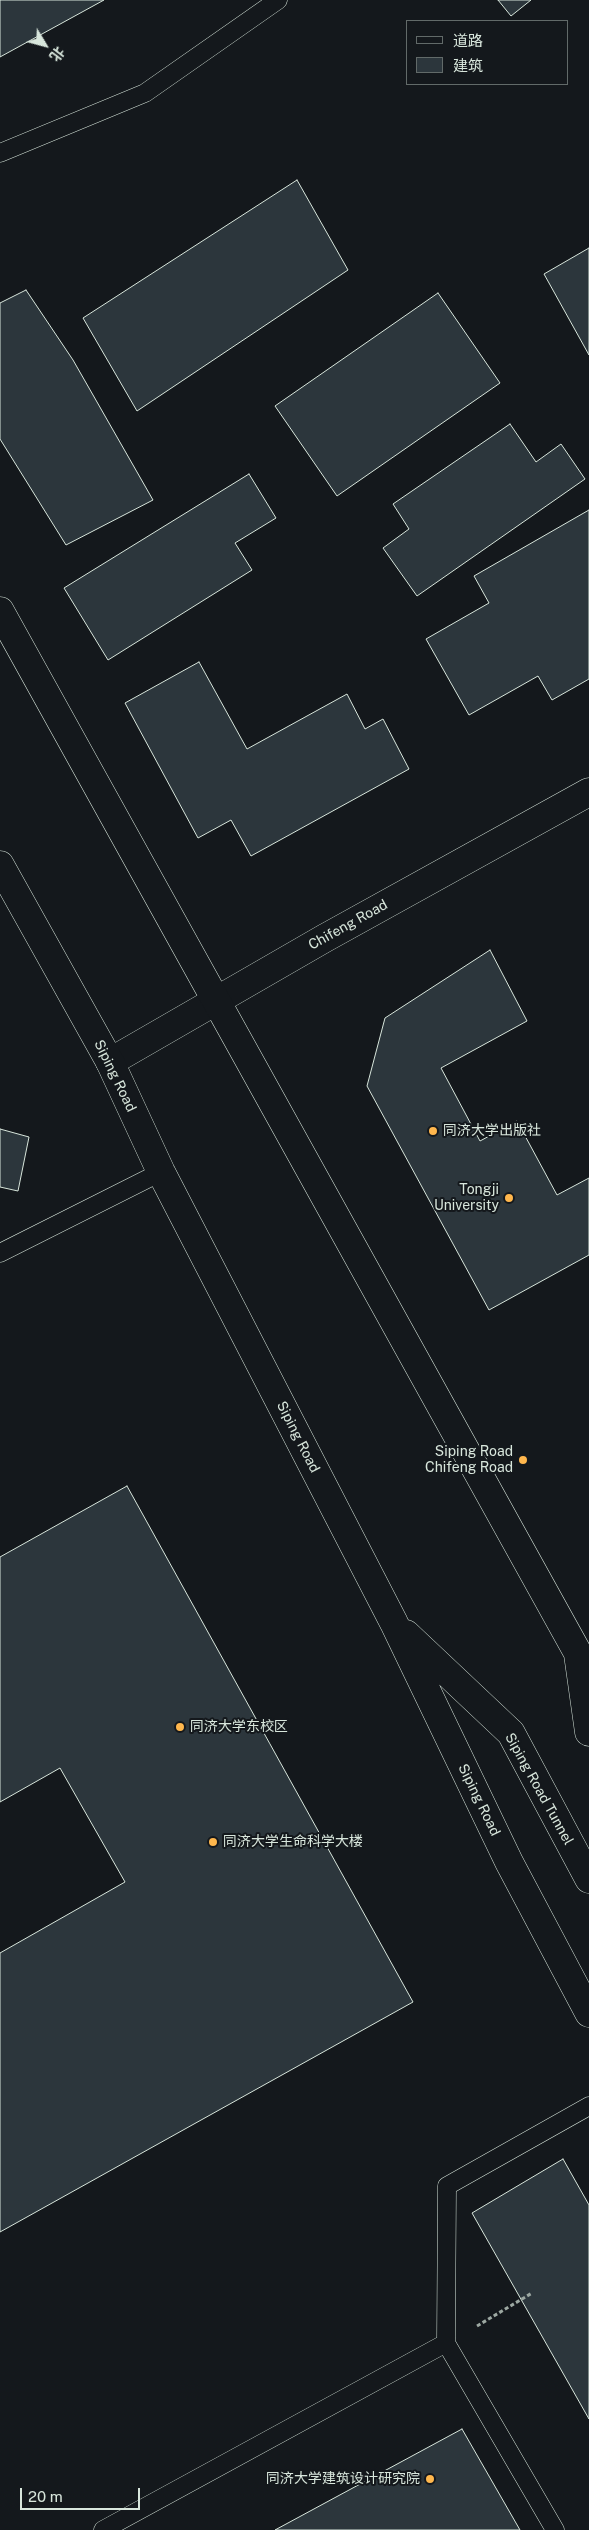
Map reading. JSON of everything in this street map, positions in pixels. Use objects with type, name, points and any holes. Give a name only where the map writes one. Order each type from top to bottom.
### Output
[{"type":"main road","points":[[0,612],[215,1002],[383,1299],[485,1489],[584,1663],[589,1732]]},
{"type":"main road","name":"Chifeng Road","points":[[110,1062],[325,938],[589,792]]},
{"type":"main road","name":"Siping Road","points":[[0,865],[110,1062],[162,1172],[394,1623],[509,1862],[589,2013]]},
{"type":"main road","name":"Siping Road Tunnel","points":[[394,1623],[511,1733],[589,1879]]},
{"type":"lane","points":[[0,153],[145,92],[278,0]]},
{"type":"lane","points":[[0,1252],[162,1172]]},
{"type":"lane","points":[[555,2530],[446,2343],[447,2186],[589,2106]]},
{"type":"lane","points":[[103,2530],[446,2343]]},
{"type":"path","points":[[446,2343],[532,2293]]},
{"type":"building","points":[[0,0],[104,0],[0,57]]},
{"type":"building","points":[[498,0],[531,0],[511,16]]},
{"type":"building","points":[[297,180],[348,270],[137,411],[83,318]]},
{"type":"building","points":[[589,248],[589,355],[544,274]]},
{"type":"building","points":[[26,290],[73,360],[153,500],[66,545],[0,439],[0,303]]},
{"type":"building","points":[[438,293],[500,383],[337,496],[275,406]]},
{"type":"building","points":[[510,424],[536,462],[561,444],[585,479],[417,596],[383,548],[409,529],[393,504]]},
{"type":"building","points":[[249,474],[276,518],[235,543],[252,570],[108,660],[64,588]]},
{"type":"building","points":[[589,510],[589,679],[552,700],[538,676],[469,715],[426,639],[489,603],[474,576]]},
{"type":"building","points":[[199,662],[247,749],[347,694],[365,729],[383,719],[409,769],[251,856],[231,820],[198,838],[125,703]]},
{"type":"building","name":"同济大学出版社","points":[[490,950],[527,1021],[441,1068],[480,1141],[517,1121],[557,1195],[589,1178],[589,1255],[489,1310],[367,1086],[385,1018]]},
{"type":"building","points":[[0,1129],[29,1137],[18,1191],[0,1187]]},
{"type":"building","name":"同济大学生命科学大楼","points":[[127,1486],[413,2002],[0,2232],[0,1953],[125,1882],[60,1768],[0,1802],[0,1557]]},
{"type":"building","points":[[563,2159],[589,2205],[589,2419],[472,2213]]},
{"type":"building","name":"同济大学建筑设计研究院","points":[[462,2429],[520,2530],[275,2530]]},
{"type":"place","name":"同济大学出版社","points":[[433,1131]]},
{"type":"place","name":"Tongji University","points":[[509,1198]]},
{"type":"place","name":"Siping Road Chifeng Road","points":[[523,1460]]},
{"type":"place","name":"同济大学东校区","points":[[180,1727]]},
{"type":"place","name":"同济大学生命科学大楼","points":[[213,1842]]},
{"type":"place","name":"同济大学建筑设计研究院","points":[[430,2479]]}]
